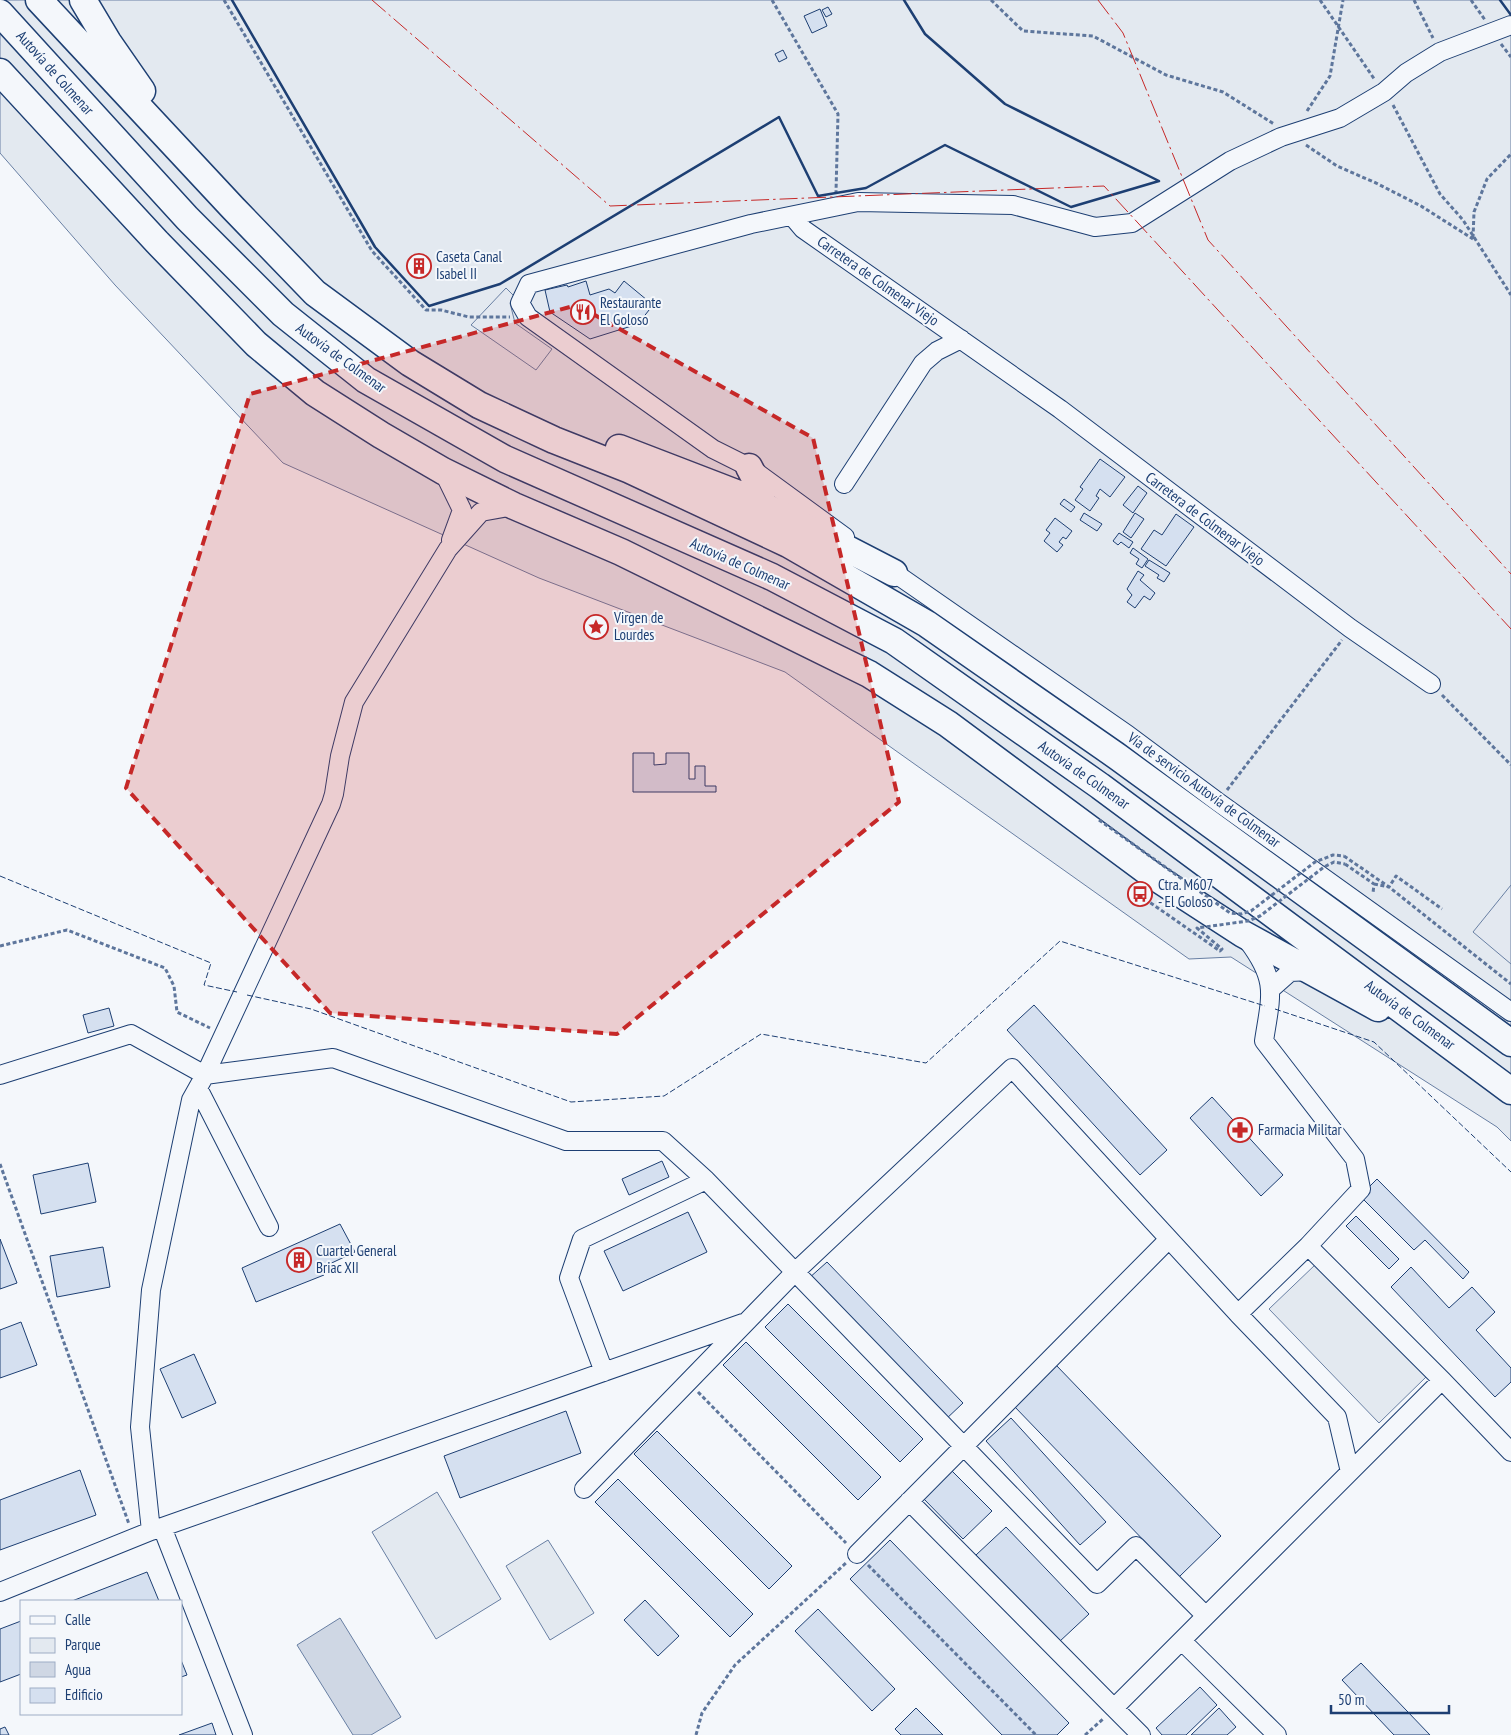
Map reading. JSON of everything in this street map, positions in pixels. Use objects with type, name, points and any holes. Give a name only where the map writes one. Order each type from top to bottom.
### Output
[{"type":"highway","points":[[39,0],[315,293],[410,363],[480,406],[554,440],[630,470],[788,544],[927,624],[1118,757],[1511,1043]]},
{"type":"highway","points":[[83,0],[108,42],[142,92],[195,149],[233,208]]},
{"type":"highway","name":"Autovía de Colmenar","points":[[0,13],[187,218],[283,314],[366,380],[505,459],[772,577],[894,642],[1100,786],[1452,1045],[1511,1091]]},
{"type":"highway","points":[[0,72],[157,242],[256,344],[315,393],[381,435],[443,471],[514,506],[621,552],[869,674],[948,724],[1152,875],[1243,934],[1370,1004],[1452,1045]]},
{"type":"highway","points":[[480,406],[626,450],[749,498],[894,573]]},
{"type":"highway","points":[[749,467],[762,492],[760,495],[749,498]]},
{"type":"street","points":[[749,467],[713,449],[528,317],[520,303],[529,284],[751,224],[858,202],[1013,205],[1095,227],[1132,223],[1230,161],[1290,134],[1340,118],[1384,92],[1406,73],[1440,52],[1511,25]]},
{"type":"street","name":"Carretera de Colmenar Viejo","points":[[792,216],[803,229],[1060,409],[1350,628],[1431,684]]},
{"type":"street","points":[[844,484],[923,363],[937,351],[960,339]]},
{"type":"street","name":"Vía de servicio Autovía de Colmenar","points":[[749,467],[894,573],[1128,735],[1218,802],[1511,1012]]},
{"type":"street","points":[[443,471],[462,510],[448,550]]},
{"type":"street","points":[[242,1735],[156,1529],[140,1427],[151,1290],[188,1110],[334,794],[340,756],[354,702],[448,550],[481,512],[514,506]]},
{"type":"street","points":[[1356,900],[1373,902],[1422,935],[1441,962]]},
{"type":"street","points":[[1238,1314],[1308,1246],[1361,1190],[1355,1159],[1264,1041],[1272,988],[1264,962],[1243,934]]},
{"type":"street","points":[[1272,988],[1290,972],[1312,971]]},
{"type":"street","points":[[0,1075],[131,1034],[201,1081],[269,1227]]},
{"type":"street","points":[[201,1081],[332,1058],[566,1141],[663,1141],[706,1180],[1097,1584],[1136,1546],[1206,1616]]},
{"type":"street","points":[[584,1489],[795,1272],[1012,1068],[1238,1314],[1337,1417],[1350,1472]]},
{"type":"street","points":[[604,1372],[570,1278],[582,1240],[706,1180]]},
{"type":"street","points":[[856,1554],[1169,1239]]},
{"type":"street","points":[[1308,1246],[1511,1452]]},
{"type":"street","points":[[0,1592],[156,1529],[746,1322]]},
{"type":"street","points":[[1114,1708],[1442,1380]]},
{"type":"street","points":[[909,1501],[1141,1735]]},
{"type":"street","points":[[1182,1641],[1277,1735]]},
{"type":"path","points":[[224,0],[372,251],[426,310],[442,310],[469,317],[528,317]]},
{"type":"path","points":[[772,0],[838,114],[836,193]]},
{"type":"path","points":[[991,0],[1023,31],[1093,36],[1166,75],[1223,92],[1337,166],[1421,206],[1473,238]]},
{"type":"path","points":[[1320,0],[1408,128],[1440,194],[1463,220],[1511,295]]},
{"type":"path","points":[[1290,134],[1330,76],[1343,0]]},
{"type":"path","points":[[1414,0],[1440,52]]},
{"type":"path","points":[[1473,238],[1474,212],[1488,179],[1511,154]]},
{"type":"path","points":[[1218,802],[1350,628]]},
{"type":"path","points":[[1431,684],[1511,765]]},
{"type":"path","points":[[1099,820],[1230,913],[1251,911],[1315,862],[1332,855],[1344,856],[1389,886],[1511,984]]},
{"type":"path","points":[[1145,899],[1220,952],[1222,948],[1197,928],[1248,921],[1260,916],[1324,867],[1334,862],[1345,864],[1374,884],[1389,886]]},
{"type":"path","points":[[1389,886],[1396,876],[1442,909]]},
{"type":"path","points":[[1373,902],[1374,884]]},
{"type":"path","points":[[0,946],[67,930],[165,968],[174,986],[177,1012],[222,1035]]},
{"type":"path","points":[[0,1164],[134,1538]]},
{"type":"path","points":[[696,1735],[702,1712],[735,1665],[856,1554]]},
{"type":"path","points":[[1085,1735],[1114,1708]]},
{"type":"highlighted area","points":[[577,305],[813,438],[899,802],[617,1034],[330,1013],[126,788],[250,394]]},
{"type":"green space","points":[[0,0],[1511,0],[1511,1141],[1497,1127],[1231,957],[1189,959],[785,672],[539,578],[283,463],[115,285],[0,153]]},
{"type":"green space","points":[[1316,1264],[1426,1377],[1379,1423],[1269,1309]]},
{"type":"green space","points":[[437,1492],[501,1599],[436,1639],[372,1532]]},
{"type":"green space","points":[[548,1540],[594,1613],[550,1640],[506,1566]]},
{"type":"shaded area","points":[[506,288],[514,296],[510,303],[515,323],[552,349],[536,370],[471,325]]},
{"type":"shaded area","points":[[1511,885],[1511,964],[1473,932]]},
{"type":"water","points":[[340,1618],[401,1717],[371,1735],[353,1735],[297,1645]]},
{"type":"building","points":[[828,7],[832,14],[826,17],[822,10]]},
{"type":"building","points":[[820,9],[827,26],[812,33],[804,16]]},
{"type":"building","points":[[783,50],[787,58],[779,62],[775,54]]},
{"type":"building","name":"Caseta Canal Isabel II","points":[[422,259],[426,269],[417,273],[413,264]]},
{"type":"building","points":[[586,281],[590,295],[609,289],[615,293],[624,281],[653,305],[638,324],[590,339],[550,312],[545,290],[567,285],[568,287]]},
{"type":"building","points":[[1100,459],[1125,477],[1110,497],[1100,489],[1096,496],[1099,498],[1090,511],[1075,500],[1083,489],[1080,487]]},
{"type":"building","points":[[1138,486],[1147,493],[1133,513],[1123,505]]},
{"type":"building","points":[[1064,499],[1075,507],[1071,512],[1060,504]]},
{"type":"building","points":[[1084,513],[1102,524],[1097,531],[1080,520]]},
{"type":"building","points":[[1135,513],[1144,519],[1131,538],[1123,532]]},
{"type":"building","points":[[1176,514],[1194,527],[1166,566],[1141,549],[1154,530],[1162,535]]},
{"type":"building","points":[[1055,518],[1072,531],[1066,539],[1063,537],[1059,542],[1063,545],[1057,552],[1044,541],[1050,533],[1046,530]]},
{"type":"building","points":[[1119,533],[1133,542],[1129,548],[1121,542],[1118,545],[1113,541]]},
{"type":"building","points":[[1133,548],[1148,559],[1142,568],[1136,564],[1139,559],[1130,553]]},
{"type":"building","points":[[1149,560],[1170,573],[1164,582],[1157,578],[1159,575],[1145,566]]},
{"type":"building","points":[[1138,571],[1144,575],[1140,580],[1155,593],[1150,600],[1144,596],[1135,608],[1127,602],[1132,595],[1127,589]]},
{"type":"building","points":[[633,753],[654,753],[654,765],[666,764],[666,753],[689,753],[689,779],[695,779],[695,766],[705,766],[705,786],[716,786],[716,792],[633,792]]},
{"type":"building","points":[[1034,1005],[1167,1150],[1140,1175],[1007,1030]]},
{"type":"building","points":[[109,1008],[114,1026],[88,1033],[83,1015]]},
{"type":"building","points":[[1212,1097],[1283,1175],[1261,1196],[1190,1118]]},
{"type":"building","points":[[662,1161],[669,1177],[629,1195],[622,1179]]},
{"type":"building","points":[[88,1163],[96,1202],[41,1214],[33,1175]]},
{"type":"building","points":[[1377,1179],[1469,1272],[1463,1279],[1425,1240],[1414,1250],[1360,1196]]},
{"type":"building","points":[[688,1212],[707,1252],[623,1291],[604,1251]]},
{"type":"building","points":[[1356,1216],[1399,1259],[1389,1269],[1346,1226]]},
{"type":"building","name":"Cuartel General Briac XII","points":[[340,1224],[355,1252],[321,1268],[324,1275],[256,1302],[242,1268]]},
{"type":"building","points":[[0,1239],[17,1283],[0,1289]]},
{"type":"building","points":[[103,1247],[110,1287],[57,1297],[50,1256]]},
{"type":"building","points":[[827,1262],[963,1403],[944,1421],[808,1279]]},
{"type":"building","points":[[1411,1267],[1449,1308],[1472,1287],[1495,1312],[1476,1330],[1511,1368],[1511,1382],[1495,1397],[1391,1287]]},
{"type":"building","points":[[788,1304],[923,1439],[900,1462],[765,1327]]},
{"type":"building","points":[[21,1322],[37,1365],[0,1378],[0,1330]]},
{"type":"building","points":[[746,1342],[881,1477],[858,1500],[723,1365]]},
{"type":"building","points":[[194,1354],[216,1403],[182,1418],[160,1369]]},
{"type":"building","points":[[1055,1364],[1221,1536],[1179,1577],[1013,1405]]},
{"type":"building","points":[[566,1411],[581,1453],[460,1498],[444,1456]]},
{"type":"building","points":[[1011,1418],[1106,1522],[1080,1545],[986,1441]]},
{"type":"building","points":[[657,1431],[792,1566],[769,1589],[634,1454]]},
{"type":"building","points":[[950,1469],[992,1511],[963,1539],[922,1497]]},
{"type":"building","points":[[80,1470],[96,1515],[0,1550],[0,1500]]},
{"type":"building","points":[[618,1479],[753,1614],[730,1637],[595,1502]]},
{"type":"building","points":[[1006,1527],[1089,1614],[1059,1642],[976,1555]]},
{"type":"building","points":[[890,1540],[1069,1723],[1057,1735],[1002,1735],[850,1579]]},
{"type":"building","points":[[147,1572],[159,1600],[75,1600]]},
{"type":"building","points":[[645,1600],[679,1636],[658,1656],[624,1620]]},
{"type":"building","points":[[818,1609],[895,1689],[872,1711],[795,1631]]},
{"type":"building","points":[[20,1621],[20,1674],[0,1682],[0,1629]]},
{"type":"building","points":[[182,1662],[187,1675],[182,1677]]},
{"type":"building","points":[[1361,1663],[1430,1735],[1394,1735],[1342,1680]]},
{"type":"building","points":[[1200,1687],[1217,1705],[1186,1735],[1162,1735],[1156,1728]]},
{"type":"building","points":[[916,1708],[943,1735],[901,1735],[895,1729]]},
{"type":"building","points":[[1219,1708],[1236,1727],[1227,1735],[1191,1735]]},
{"type":"building","points":[[212,1723],[216,1735],[179,1735]]},
{"type":"building","points":[[5,1727],[9,1735],[0,1735],[0,1729]]},
{"type":"fence","points":[[0,876],[211,963],[204,985],[237,992]]},
{"type":"fence","points":[[247,995],[311,1009],[571,1102],[664,1096],[761,1034],[926,1063],[1060,941],[1265,1006]]},
{"type":"fence","points":[[1275,1009],[1374,1042],[1511,1172]]},
{"type":"wall","points":[[232,0],[375,247],[429,306],[500,284],[779,117],[818,196],[866,188],[945,145],[1071,207],[1159,181],[1005,104],[925,34],[904,0]]},
{"type":"wall","points":[[1500,0],[1511,15]]},
{"type":"power","points":[[372,0],[610,206],[1104,186],[1511,629]]},
{"type":"power","points":[[1098,0],[1123,33],[1208,240],[1511,574]]},
{"type":"place","name":"Caseta Canal Isabel II","points":[[419,266]]},
{"type":"place","name":"Restaurante El Goloso","points":[[583,312]]},
{"type":"place","name":"Virgen de Lourdes","points":[[596,627]]},
{"type":"place","name":"Ctra. M607 - El Goloso","points":[[1140,894]]},
{"type":"place","name":"Farmacia Militar","points":[[1240,1130]]},
{"type":"place","name":"Cuartel General Briac XII","points":[[299,1260]]}]
